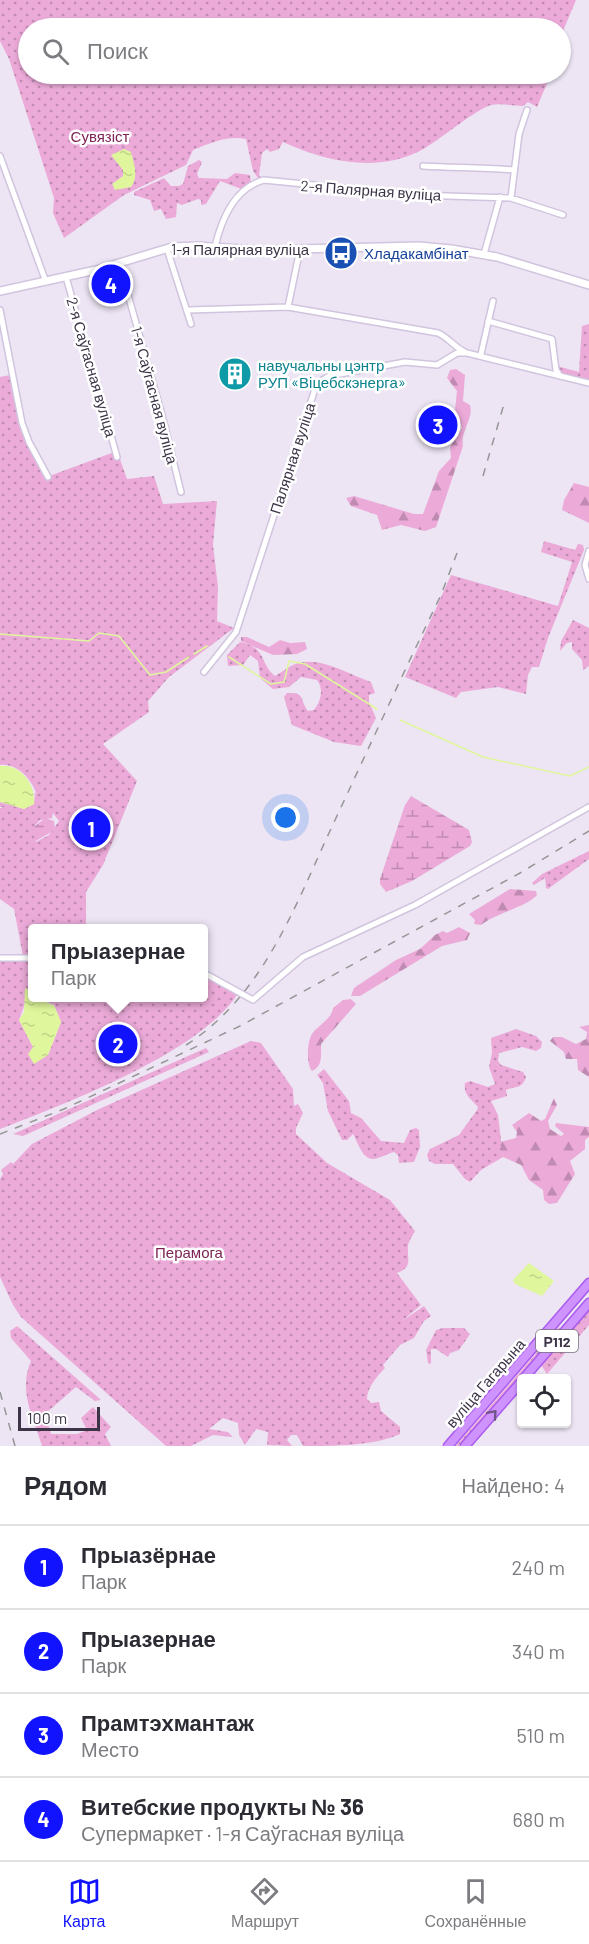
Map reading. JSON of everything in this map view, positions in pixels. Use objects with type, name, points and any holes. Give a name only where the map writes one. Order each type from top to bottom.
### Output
[{"type":"main road","name":"вуліца Гагарына","points":[[448,1446],[589,1283]]},
{"type":"main road","name":"вуліца Гагарына","points":[[528,1374],[589,1303]]},
{"type":"main road","points":[[565,1313],[566,1321],[574,1321]]},
{"type":"main road","points":[[555,1324],[564,1325],[564,1332]]},
{"type":"main road","name":"вуліца Гагарына","points":[[465,1446],[517,1387]]},
{"type":"street","points":[[511,198],[519,134],[527,110]]},
{"type":"street","points":[[0,156],[46,282]]},
{"type":"street","points":[[423,166],[463,168],[475,166],[514,170]]},
{"type":"street","name":"2-я Палярная вуліца","points":[[214,247],[224,214],[254,183],[264,180],[415,195],[511,198],[563,215]]},
{"type":"street","points":[[484,255],[500,197]]},
{"type":"street","name":"1-я Палярная вуліца","points":[[0,291],[66,277],[167,249],[214,247],[300,249],[419,246],[484,255],[589,285]]},
{"type":"street","points":[[167,249],[191,324]]},
{"type":"street","points":[[288,307],[300,249]]},
{"type":"street","name":"1-я Саўгасная вуліца","points":[[119,263],[181,492]]},
{"type":"street","name":"2-я Саўгасная вуліца","points":[[66,277],[117,457]]},
{"type":"street","points":[[481,354],[493,301]]},
{"type":"street","points":[[188,310],[288,307],[438,333],[448,337],[458,349],[467,353]]},
{"type":"street","points":[[0,310],[22,423],[48,477]]},
{"type":"street","points":[[488,321],[552,339],[556,370],[560,376]]},
{"type":"street","name":"Палярная вуліца","points":[[204,672],[236,632],[317,385],[329,376],[405,362],[437,364],[457,353],[481,354],[589,383]]},
{"type":"street","points":[[589,551],[585,565],[589,579]]},
{"type":"street","points":[[208,975],[253,1000],[303,957],[415,906],[589,807]]},
{"type":"street","points":[[0,958],[28,958]]},
{"type":"green space","name":"Сувязіст","points":[[0,0],[576,0],[568,18],[18,18],[18,84],[547,84],[537,107],[528,102],[523,106],[491,105],[425,148],[390,161],[372,163],[335,160],[283,142],[279,149],[270,152],[267,149],[262,153],[259,175],[261,177],[258,178],[253,171],[246,139],[233,138],[212,142],[193,150],[186,165],[124,195],[64,238],[53,213],[54,198],[9,59],[0,41]]},
{"type":"green space","points":[[199,160],[202,162],[197,174],[199,178],[227,179],[235,173],[250,175],[251,183],[244,190],[220,181],[206,204],[201,205],[201,200],[198,199],[182,205],[177,203],[176,217],[166,219],[161,209],[154,211],[150,200],[134,195],[134,192],[164,178],[171,186],[183,184],[188,166]]},
{"type":"green space","points":[[589,324],[589,380],[561,373],[557,366],[579,372],[582,326]]},
{"type":"green space","points":[[456,369],[465,375],[463,401],[470,405],[471,410],[463,435],[463,446],[436,527],[425,531],[401,525],[382,530],[377,515],[351,506],[346,498],[354,496],[414,514],[423,514],[439,471],[451,458],[450,447],[462,428],[455,410],[457,391],[447,378],[450,370]]},
{"type":"green space","points":[[10,375],[21,432],[44,478],[117,451],[127,479],[154,476],[163,504],[217,501],[213,545],[218,587],[217,621],[234,628],[169,677],[148,701],[149,712],[103,744],[137,781],[103,865],[86,892],[86,924],[28,924],[28,955],[23,956],[14,909],[0,899],[0,808],[6,808],[0,807],[0,802],[24,809],[34,804],[35,792],[37,795],[32,784],[23,774],[13,767],[0,765],[0,377]],"holes":[[[53,813],[59,821],[49,835],[36,842],[34,827],[40,820],[52,818]]]},
{"type":"green space","points":[[574,483],[589,487],[589,523],[562,510],[564,500]]},
{"type":"green space","points":[[544,541],[575,550],[578,544],[583,545],[584,550],[548,638],[539,667],[532,667],[528,675],[526,694],[498,687],[461,692],[456,698],[405,677],[451,575],[558,606],[572,562],[541,552]]},
{"type":"green space","points":[[573,620],[589,628],[589,666],[583,670],[582,660],[572,649],[572,642],[567,643],[560,651],[561,641]]},
{"type":"green space","points":[[241,637],[247,637],[269,647],[280,640],[290,643],[305,642],[307,649],[297,654],[273,655],[241,641]]},
{"type":"green space","points":[[240,642],[255,648],[275,676],[291,666],[311,662],[331,666],[371,682],[375,693],[369,695],[369,702],[376,718],[361,746],[334,742],[292,725],[284,697],[287,693],[300,695],[308,711],[314,710],[321,695],[317,680],[301,677],[289,687],[273,689],[260,678],[258,661],[250,655],[243,665],[228,666],[227,655]]},
{"type":"green space","points":[[411,796],[469,830],[472,842],[470,846],[412,881],[386,892],[380,884],[380,879],[405,805]]},
{"type":"green space","points":[[45,818],[54,821],[55,830],[34,842],[34,827]]},
{"type":"green space","points":[[589,851],[589,859],[548,889],[545,878],[534,885],[532,883],[542,874]]},
{"type":"green space","points":[[510,889],[536,891],[537,895],[526,903],[481,925],[474,924],[475,920],[469,914]]},
{"type":"green space","points":[[459,927],[470,933],[467,940],[442,946],[360,996],[351,996],[354,988],[396,960],[420,949],[435,935],[443,931],[447,933]]},
{"type":"green space","points":[[0,961],[28,961],[28,995],[19,1020],[33,1047],[48,1055],[61,1022],[54,1005],[47,1002],[208,1002],[208,977],[237,995],[219,1016],[193,1037],[162,1056],[94,1091],[0,1129]]},
{"type":"green space","points":[[351,999],[356,1004],[321,1044],[320,1063],[312,1071],[308,1053],[312,1034],[330,1015],[333,1008],[343,1000]]},
{"type":"green space","points":[[589,1025],[589,1077],[578,1070],[577,1059],[566,1059],[564,1052],[550,1041],[553,1037],[562,1037],[576,1044],[586,1039],[587,1032],[579,1027]]},
{"type":"green space","points":[[516,1029],[536,1036],[542,1042],[541,1048],[536,1051],[522,1047],[499,1053],[498,1061],[501,1065],[523,1072],[526,1077],[521,1085],[506,1090],[507,1096],[491,1101],[498,1115],[503,1157],[481,1170],[470,1182],[453,1164],[435,1164],[429,1161],[427,1155],[430,1149],[459,1135],[477,1110],[478,1107],[466,1094],[465,1083],[470,1081],[488,1087],[495,1084],[489,1067],[492,1053],[491,1038]]},
{"type":"green space","name":"Перамога","points":[[251,1041],[261,1043],[293,1089],[294,1106],[298,1104],[303,1113],[296,1128],[296,1134],[327,1163],[390,1200],[415,1231],[408,1245],[407,1265],[397,1273],[421,1305],[402,1321],[424,1306],[431,1316],[424,1321],[414,1338],[400,1345],[383,1365],[385,1368],[373,1382],[367,1395],[371,1403],[379,1402],[381,1411],[400,1427],[400,1434],[390,1438],[354,1444],[303,1446],[297,1435],[291,1435],[287,1440],[292,1446],[267,1445],[268,1432],[256,1429],[245,1445],[239,1435],[238,1423],[223,1418],[209,1429],[228,1432],[233,1437],[213,1435],[191,1446],[166,1446],[21,1317],[0,1277],[0,1179],[3,1174],[1,1170],[11,1162],[13,1164],[32,1144],[99,1109]]},
{"type":"green space","points":[[206,1048],[209,1052],[23,1136],[13,1134]]},
{"type":"green space","points":[[324,1069],[349,1101],[351,1113],[361,1118],[381,1141],[404,1143],[410,1130],[416,1128],[419,1130],[420,1147],[414,1162],[399,1163],[398,1155],[394,1152],[374,1159],[370,1158],[360,1149],[353,1134],[347,1140],[342,1140],[328,1111],[323,1083],[317,1075]]},
{"type":"green space","points":[[554,1098],[557,1105],[548,1121],[550,1129],[561,1136],[564,1134],[555,1126],[556,1123],[589,1127],[589,1137],[585,1140],[585,1149],[570,1161],[575,1174],[557,1203],[549,1204],[544,1200],[543,1190],[529,1180],[521,1165],[503,1157],[500,1142],[516,1138],[517,1132],[512,1125],[529,1113],[541,1121],[545,1119]]},
{"type":"green space","points":[[589,1310],[589,1325],[547,1374],[541,1365]]},
{"type":"green space","points":[[17,1326],[101,1400],[95,1401],[76,1387],[45,1414],[51,1434],[77,1434],[87,1430],[81,1418],[93,1407],[111,1427],[105,1434],[111,1446],[42,1446],[26,1393],[27,1372],[31,1361],[11,1338],[10,1331]]},
{"type":"green space","points":[[559,1327],[561,1329],[522,1374],[518,1374]]},
{"type":"green space","points":[[464,1328],[470,1334],[459,1350],[450,1353],[448,1357],[436,1349],[431,1349],[431,1364],[428,1363],[426,1350],[436,1330]]},
{"type":"green space","points":[[517,1376],[517,1379],[459,1446],[456,1446]]},
{"type":"water","points":[[124,149],[131,152],[135,179],[131,187],[115,190],[112,184],[123,176],[123,170],[111,155]]},
{"type":"water","points":[[0,766],[14,768],[26,777],[30,783],[34,804],[24,809],[0,802]]},
{"type":"water","points":[[25,988],[28,990],[28,1002],[45,1002],[54,1005],[61,1022],[48,1055],[34,1064],[28,1054],[33,1047],[19,1020],[24,1012]]},
{"type":"water","points":[[529,1263],[554,1281],[542,1296],[515,1284],[513,1280]]},
{"type":"waterway","points":[[0,634],[89,641],[99,633],[119,636],[150,675],[166,672],[189,657]]},
{"type":"waterway","points":[[194,654],[207,646]]},
{"type":"waterway","points":[[229,657],[271,684],[284,682],[289,661],[305,664],[377,709]]},
{"type":"waterway","points":[[400,720],[483,757],[570,776],[589,767]]},
{"type":"railway","points":[[483,476],[504,404]]},
{"type":"railway","points":[[186,1045],[214,1024],[238,1000],[276,943],[441,595],[457,553]]},
{"type":"railway","points":[[0,1134],[64,1109],[240,1026],[520,873],[589,831]]},
{"type":"railway","points":[[0,1392],[15,1446]]},
{"type":"place","name":"Хладакамбінат","points":[[341,253]]},
{"type":"place","name":"Витебские продукты № 36","points":[[111,284]]},
{"type":"place","name":"навучальны цэнтр РУП «Віцебскэнерга»","points":[[235,374]]},
{"type":"place","name":"Прамтэхмантаж","points":[[438,425]]},
{"type":"place","name":"Прыазёрнае","points":[[91,828]]},
{"type":"place","name":"Прыазернае","points":[[118,1044]]}]
